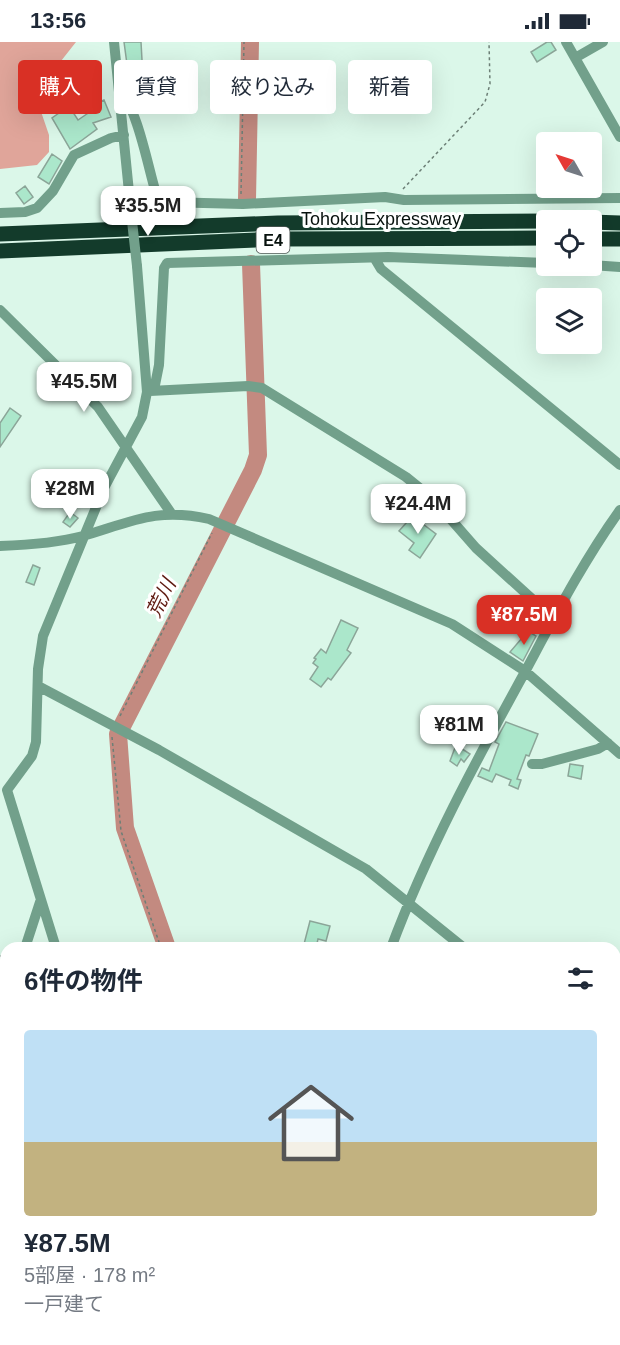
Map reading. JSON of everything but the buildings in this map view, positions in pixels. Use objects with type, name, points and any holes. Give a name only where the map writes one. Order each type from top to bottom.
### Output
[{"type":"highway","name":"Tohoku Expressway","points":[[0,234],[278,223],[536,221]]},
{"type":"highway","points":[[602,222],[620,222]]},
{"type":"highway","name":"Tohoku Expressway","points":[[0,251],[279,239],[536,238]]},
{"type":"highway","points":[[602,239],[620,239]]},
{"type":"street","points":[[114,42],[116,60]]},
{"type":"street","points":[[566,42],[620,137]]},
{"type":"street","points":[[575,58],[603,42]]},
{"type":"street","points":[[122,114],[151,391]]},
{"type":"street","points":[[132,114],[155,189],[160,199],[169,203],[241,204],[394,198],[620,198]]},
{"type":"street","points":[[0,213],[25,212],[38,208],[53,190],[74,155],[111,138],[124,135]]},
{"type":"street","points":[[54,942],[3,789],[34,750],[43,636],[84,536],[126,445],[142,417],[151,391],[164,268],[167,263],[375,259],[536,262]]},
{"type":"street","points":[[375,259],[381,269],[620,465]]},
{"type":"street","points":[[602,266],[620,267]]},
{"type":"street","points":[[0,310],[98,407],[171,513]]},
{"type":"street","points":[[151,391],[248,386],[262,388],[406,477],[433,499],[476,548],[553,618]]},
{"type":"street","points":[[393,942],[408,902],[496,721],[553,618],[620,510]]},
{"type":"street","points":[[0,546],[52,542],[84,536],[110,526],[171,513],[187,514],[224,524],[452,624],[525,671],[620,754]]},
{"type":"street","points":[[38,686],[159,750],[366,869],[457,942]]},
{"type":"street","points":[[532,764],[542,764],[598,749],[608,743]]},
{"type":"street","points":[[27,942],[40,902]]},
{"type":"path","points":[[241,204],[244,42]]},
{"type":"path","points":[[394,198],[485,102],[490,84],[489,42]]},
{"type":"shaded area","points":[[0,42],[76,42],[62,60],[18,60],[18,114],[42,114],[49,135],[49,152],[37,165],[0,169]]},
{"type":"waterway","name":"荒川","points":[[247,199],[250,42]]},
{"type":"waterway","name":"荒川","points":[[165,942],[125,828],[118,734],[253,470],[258,455],[251,264]]}]
